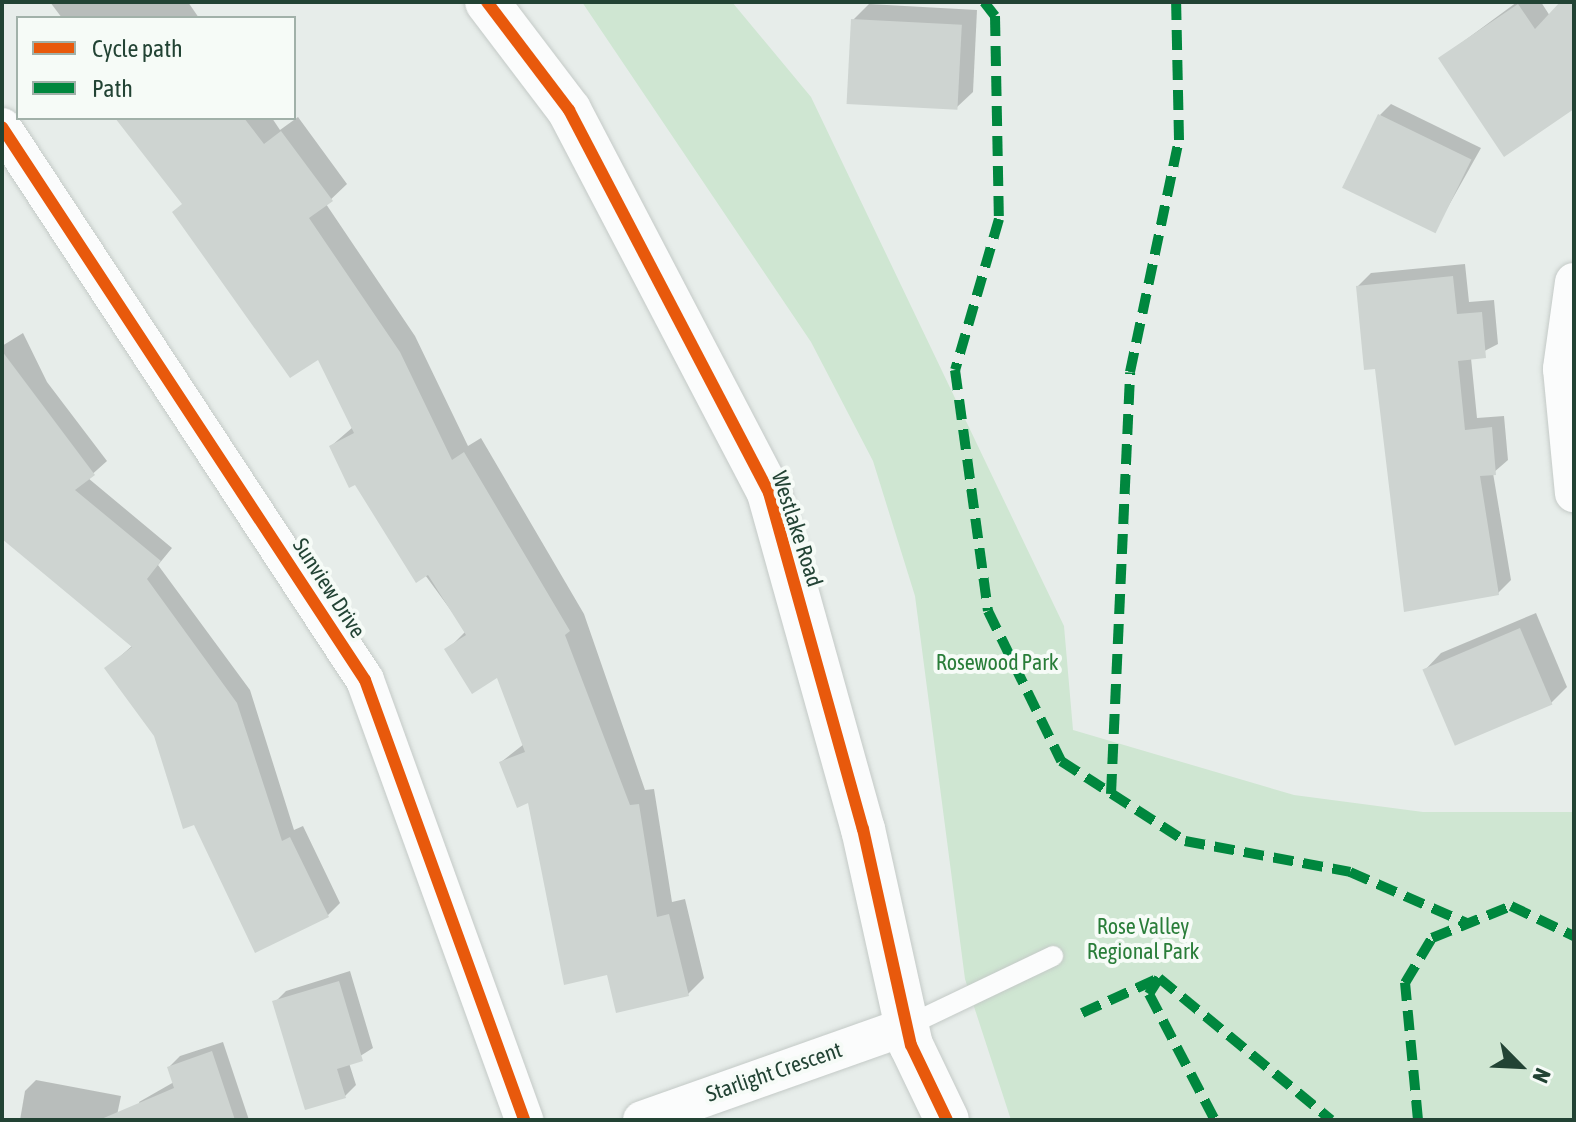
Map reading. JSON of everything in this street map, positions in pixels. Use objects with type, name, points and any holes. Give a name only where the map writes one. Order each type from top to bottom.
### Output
[{"type":"street","name":"Westlake Road","points":[[487,2],[569,110],[769,493],[863,829],[907,1026],[947,1120]]},
{"type":"street","name":"Sunview Drive","points":[[2,127],[365,680],[524,1120]]},
{"type":"street","points":[[1574,282],[1562,369],[1574,493]]},
{"type":"street","name":"Starlight Crescent","points":[[642,1120],[907,1026]]},
{"type":"lane","points":[[907,1026],[1053,956]]},
{"type":"green space","name":"Rose Valley Regional Park","points":[[582,2],[732,2],[811,97],[1064,626],[1073,730],[1294,795],[1423,812],[1574,812],[1574,1120],[1011,1120],[965,979],[915,596],[873,461],[811,342]]},
{"type":"building","points":[[1560,2],[1574,2],[1574,109],[1504,157],[1438,58],[1518,4],[1535,29]]},
{"type":"building","points":[[851,19],[962,25],[957,110],[847,104]]},
{"type":"building","points":[[1378,114],[1471,160],[1436,233],[1342,188]]},
{"type":"building","points":[[117,120],[246,120],[264,144],[281,131],[333,201],[309,218],[400,352],[452,460],[464,452],[570,631],[565,635],[630,805],[639,804],[657,917],[669,914],[689,996],[616,1013],[607,975],[564,985],[528,803],[517,808],[499,762],[525,752],[497,678],[472,694],[444,649],[466,635],[428,575],[416,583],[355,485],[349,488],[329,446],[354,433],[318,360],[290,378],[172,212],[182,204]]},
{"type":"building","points":[[1453,276],[1457,314],[1482,312],[1486,358],[1458,361],[1465,430],[1492,427],[1496,475],[1480,476],[1499,595],[1404,612],[1375,369],[1364,370],[1356,286]]},
{"type":"building","points":[[2,351],[95,475],[75,490],[161,561],[147,579],[237,703],[282,841],[290,837],[329,917],[255,953],[194,825],[183,829],[154,736],[104,668],[132,647],[2,539]]},
{"type":"building","points":[[1520,628],[1552,704],[1455,746],[1422,669]]},
{"type":"building","points":[[339,981],[363,1061],[337,1069],[346,1098],[305,1110],[272,1001]]},
{"type":"building","points":[[212,1051],[235,1120],[99,1120],[174,1088],[167,1067]]},
{"type":"marked path","points":[[984,2],[995,16],[999,219],[955,370],[988,611],[1061,761],[1185,841],[1350,872],[1469,924]]},
{"type":"marked path","points":[[1111,794],[1130,372],[1179,140],[1176,2]]},
{"type":"marked path","points":[[1418,1120],[1405,983],[1432,938],[1511,906],[1574,936]]},
{"type":"marked path","points":[[1159,978],[1149,994],[1215,1120]]},
{"type":"marked path","points":[[1082,1013],[1159,978],[1331,1120]]},
{"type":"cycle path","points":[[487,2],[569,110],[769,493],[863,829],[911,1045],[947,1120]]},
{"type":"cycle path","points":[[2,127],[365,680],[524,1120]]},
{"type":"park label","name":"Rosewood Park","points":[[997,663]]}]
